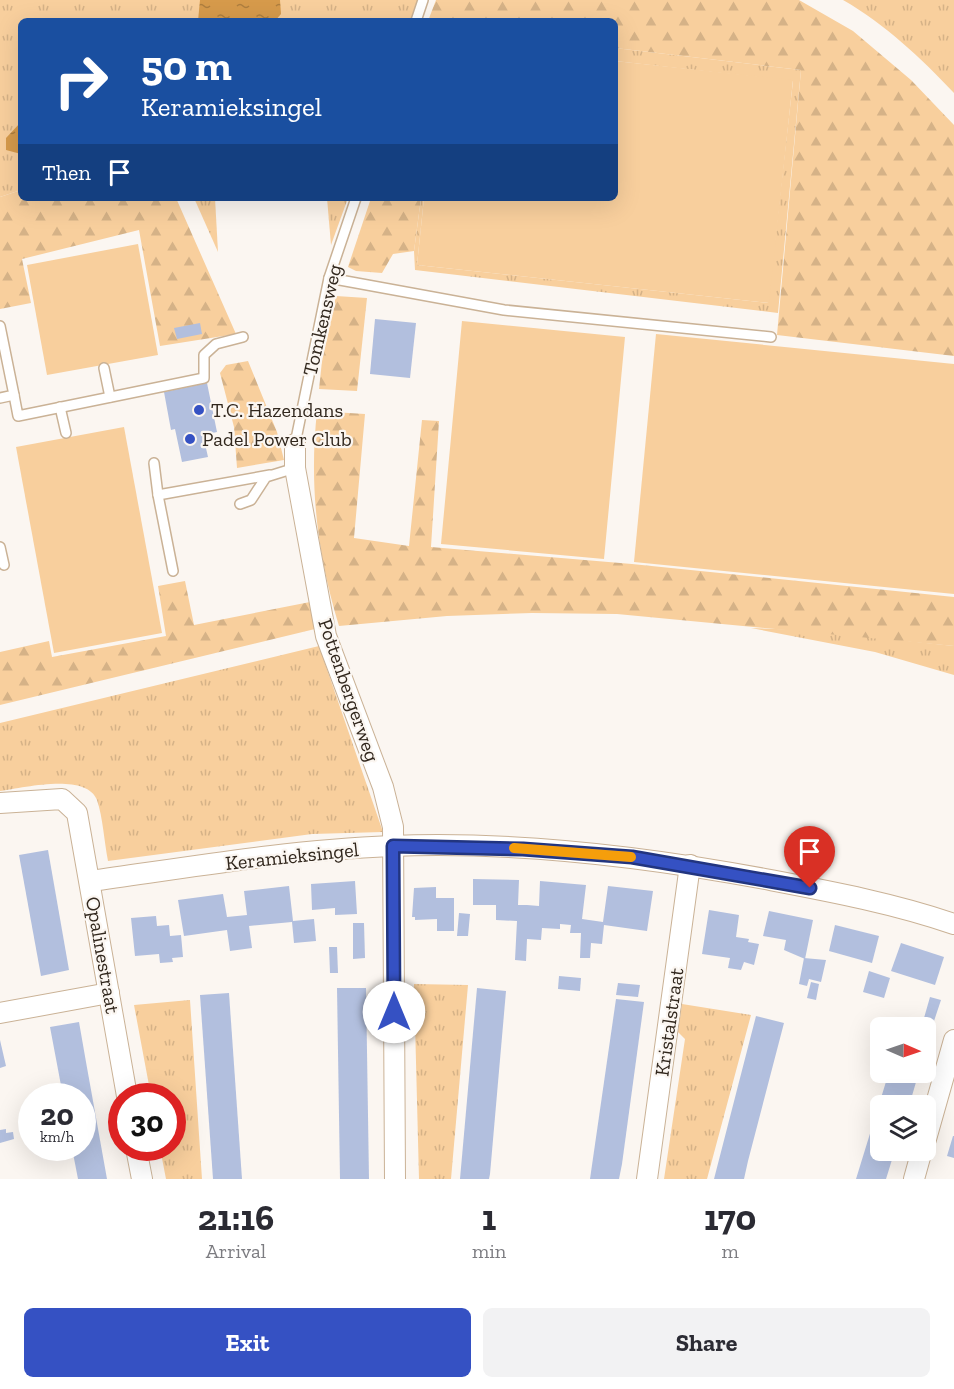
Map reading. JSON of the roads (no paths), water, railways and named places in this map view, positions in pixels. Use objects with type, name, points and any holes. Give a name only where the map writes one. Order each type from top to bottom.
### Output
[{"type":"street","name":"Pottenbergerweg","points":[[296,444],[295,468],[326,636],[383,787],[393,837],[395,1179]]},
{"type":"street","name":"Opalinestraat","points":[[0,803],[62,799],[77,813],[125,1083]]},
{"type":"street","name":"Keramieksingel","points":[[90,881],[393,837],[632,857],[690,865],[846,895],[954,924]]},
{"type":"street","name":"Kristalstraat","points":[[647,1179],[690,865]]},
{"type":"street","points":[[0,1013],[109,993]]},
{"type":"street","points":[[936,1104],[954,1040]]},
{"type":"street","points":[[139,1161],[142,1179]]},
{"type":"street","points":[[914,1179],[919,1161]]},
{"type":"lane","points":[[417,18],[423,0]]},
{"type":"lane","name":"Tomkensweg","points":[[296,444],[330,278],[355,201]]},
{"type":"lane","points":[[330,278],[504,310],[771,337]]},
{"type":"lane","points":[[0,326],[18,416],[204,378],[204,355],[216,344],[243,337]]},
{"type":"lane","points":[[104,368],[110,397]]},
{"type":"lane","points":[[0,398],[14,395]]},
{"type":"lane","points":[[60,407],[66,433]]},
{"type":"lane","points":[[154,463],[173,571]]},
{"type":"lane","points":[[158,495],[270,475],[295,468]]},
{"type":"lane","points":[[240,504],[251,500],[262,481],[270,475]]},
{"type":"lane","points":[[0,547],[3,565]]},
{"type":"water","points":[[200,0],[280,0],[281,14],[278,18],[198,18]]},
{"type":"water","points":[[18,125],[18,153],[6,150],[6,138]]},
{"type":"place","name":"T.C. Hazendans","points":[[199,410]]},
{"type":"place","name":"Padel Power Club","points":[[190,439]]}]
